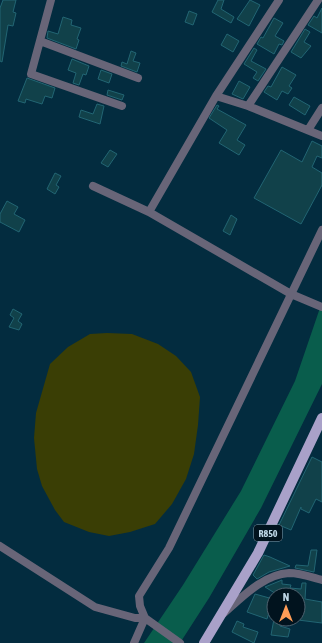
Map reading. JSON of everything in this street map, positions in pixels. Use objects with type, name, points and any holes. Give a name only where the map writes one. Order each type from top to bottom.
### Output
[{"type":"main road","name":"R850","points":[[204,643],[258,553],[322,418]]},
{"type":"street","points":[[50,0],[31,74],[122,106]]},
{"type":"street","points":[[149,212],[216,96],[279,0]]},
{"type":"street","points":[[248,106],[318,0]]},
{"type":"street","points":[[40,41],[138,78]]},
{"type":"street","points":[[216,96],[248,106],[322,136]]},
{"type":"street","points":[[308,130],[322,108]]},
{"type":"street","points":[[93,186],[149,212],[291,294],[319,306]]},
{"type":"street","points":[[180,643],[148,619],[140,606],[139,596],[169,548],[322,230]]},
{"type":"street","points":[[0,546],[95,607],[135,618],[148,619]]},
{"type":"street","points":[[220,616],[258,586],[276,576],[292,574],[322,580]]},
{"type":"street","points":[[134,643],[148,619]]},
{"type":"shaded area","points":[[322,302],[322,384],[261,508],[209,598],[180,643],[144,643],[183,585],[241,491],[295,381]]},
{"type":"shaded area","points":[[90,334],[132,334],[158,344],[176,356],[191,372],[200,397],[194,454],[186,479],[172,504],[155,524],[130,532],[109,536],[89,532],[64,522],[55,510],[42,486],[37,469],[34,438],[36,413],[50,364],[68,347]]},
{"type":"building","points":[[3,0],[16,0],[13,12],[16,13],[13,26],[8,25],[2,62],[0,61],[0,8]]},
{"type":"building","points":[[218,0],[224,0],[221,9],[234,17],[231,23],[212,12]]},
{"type":"building","points":[[250,0],[260,5],[249,26],[237,19]]},
{"type":"building","points":[[322,8],[322,33],[308,25],[314,16],[317,18]]},
{"type":"building","points":[[189,11],[197,14],[193,25],[185,22]]},
{"type":"building","points":[[63,17],[72,20],[71,25],[81,28],[77,39],[79,40],[76,49],[47,38],[48,31],[58,34]]},
{"type":"building","points":[[274,18],[283,23],[275,36],[284,41],[282,45],[279,44],[274,54],[257,44],[261,37],[263,38]]},
{"type":"building","points":[[305,29],[310,32],[304,42],[311,46],[301,58],[291,52]]},
{"type":"building","points":[[227,34],[239,41],[233,52],[221,45]]},
{"type":"building","points":[[254,48],[257,50],[251,61],[266,69],[258,81],[253,78],[257,72],[244,64]]},
{"type":"building","points":[[131,51],[136,53],[133,61],[140,63],[137,72],[121,66],[122,62],[127,64]]},
{"type":"building","points":[[72,59],[89,66],[86,75],[83,74],[79,85],[73,83],[76,73],[68,70]]},
{"type":"building","points":[[282,67],[296,75],[289,86],[292,88],[288,94],[282,91],[277,100],[264,92],[268,86],[271,87]]},
{"type":"building","points":[[101,70],[112,74],[109,83],[98,79]]},
{"type":"building","points":[[27,78],[55,88],[52,98],[45,96],[42,104],[26,99],[25,103],[18,101]]},
{"type":"building","points":[[239,81],[250,87],[243,99],[232,94]]},
{"type":"building","points":[[108,90],[124,95],[122,100],[107,95]]},
{"type":"building","points":[[294,97],[310,106],[305,115],[289,105]]},
{"type":"building","points":[[97,104],[104,106],[100,124],[79,117],[81,110],[93,114]]},
{"type":"building","points":[[217,105],[219,106],[217,109],[246,125],[237,140],[245,145],[239,155],[219,143],[227,130],[209,118]]},
{"type":"building","points":[[312,141],[322,146],[322,158],[317,156],[312,167],[322,173],[322,185],[301,224],[254,198],[281,150],[302,162]]},
{"type":"building","points":[[110,150],[117,154],[108,167],[101,163]]},
{"type":"building","points":[[55,173],[61,176],[56,185],[59,187],[55,194],[47,189]]},
{"type":"building","points":[[7,201],[18,207],[14,214],[25,220],[19,232],[0,222],[0,214]]},
{"type":"building","points":[[231,215],[237,219],[230,235],[223,231]]},
{"type":"building","points":[[13,309],[22,314],[18,321],[22,324],[19,330],[9,327],[14,318],[10,315]]},
{"type":"building","points":[[312,457],[322,462],[322,502],[316,499],[309,513],[301,509],[301,507],[291,530],[279,525]]},
{"type":"building","points":[[311,550],[317,550],[314,572],[295,568],[296,565],[308,566]]},
{"type":"building","points":[[264,555],[290,566],[269,572],[257,579],[253,575]]},
{"type":"building","points":[[282,580],[282,584],[291,585],[290,587],[265,587]]},
{"type":"building","points":[[302,583],[306,583],[306,587],[301,587]]},
{"type":"building","points":[[255,594],[266,597],[266,619],[247,612]]},
{"type":"building","points":[[306,599],[322,602],[322,623],[306,621]]},
{"type":"building","points":[[237,621],[244,624],[243,627],[258,632],[254,643],[232,632]]},
{"type":"building","points":[[272,627],[283,627],[290,629],[288,637],[271,635]]}]
